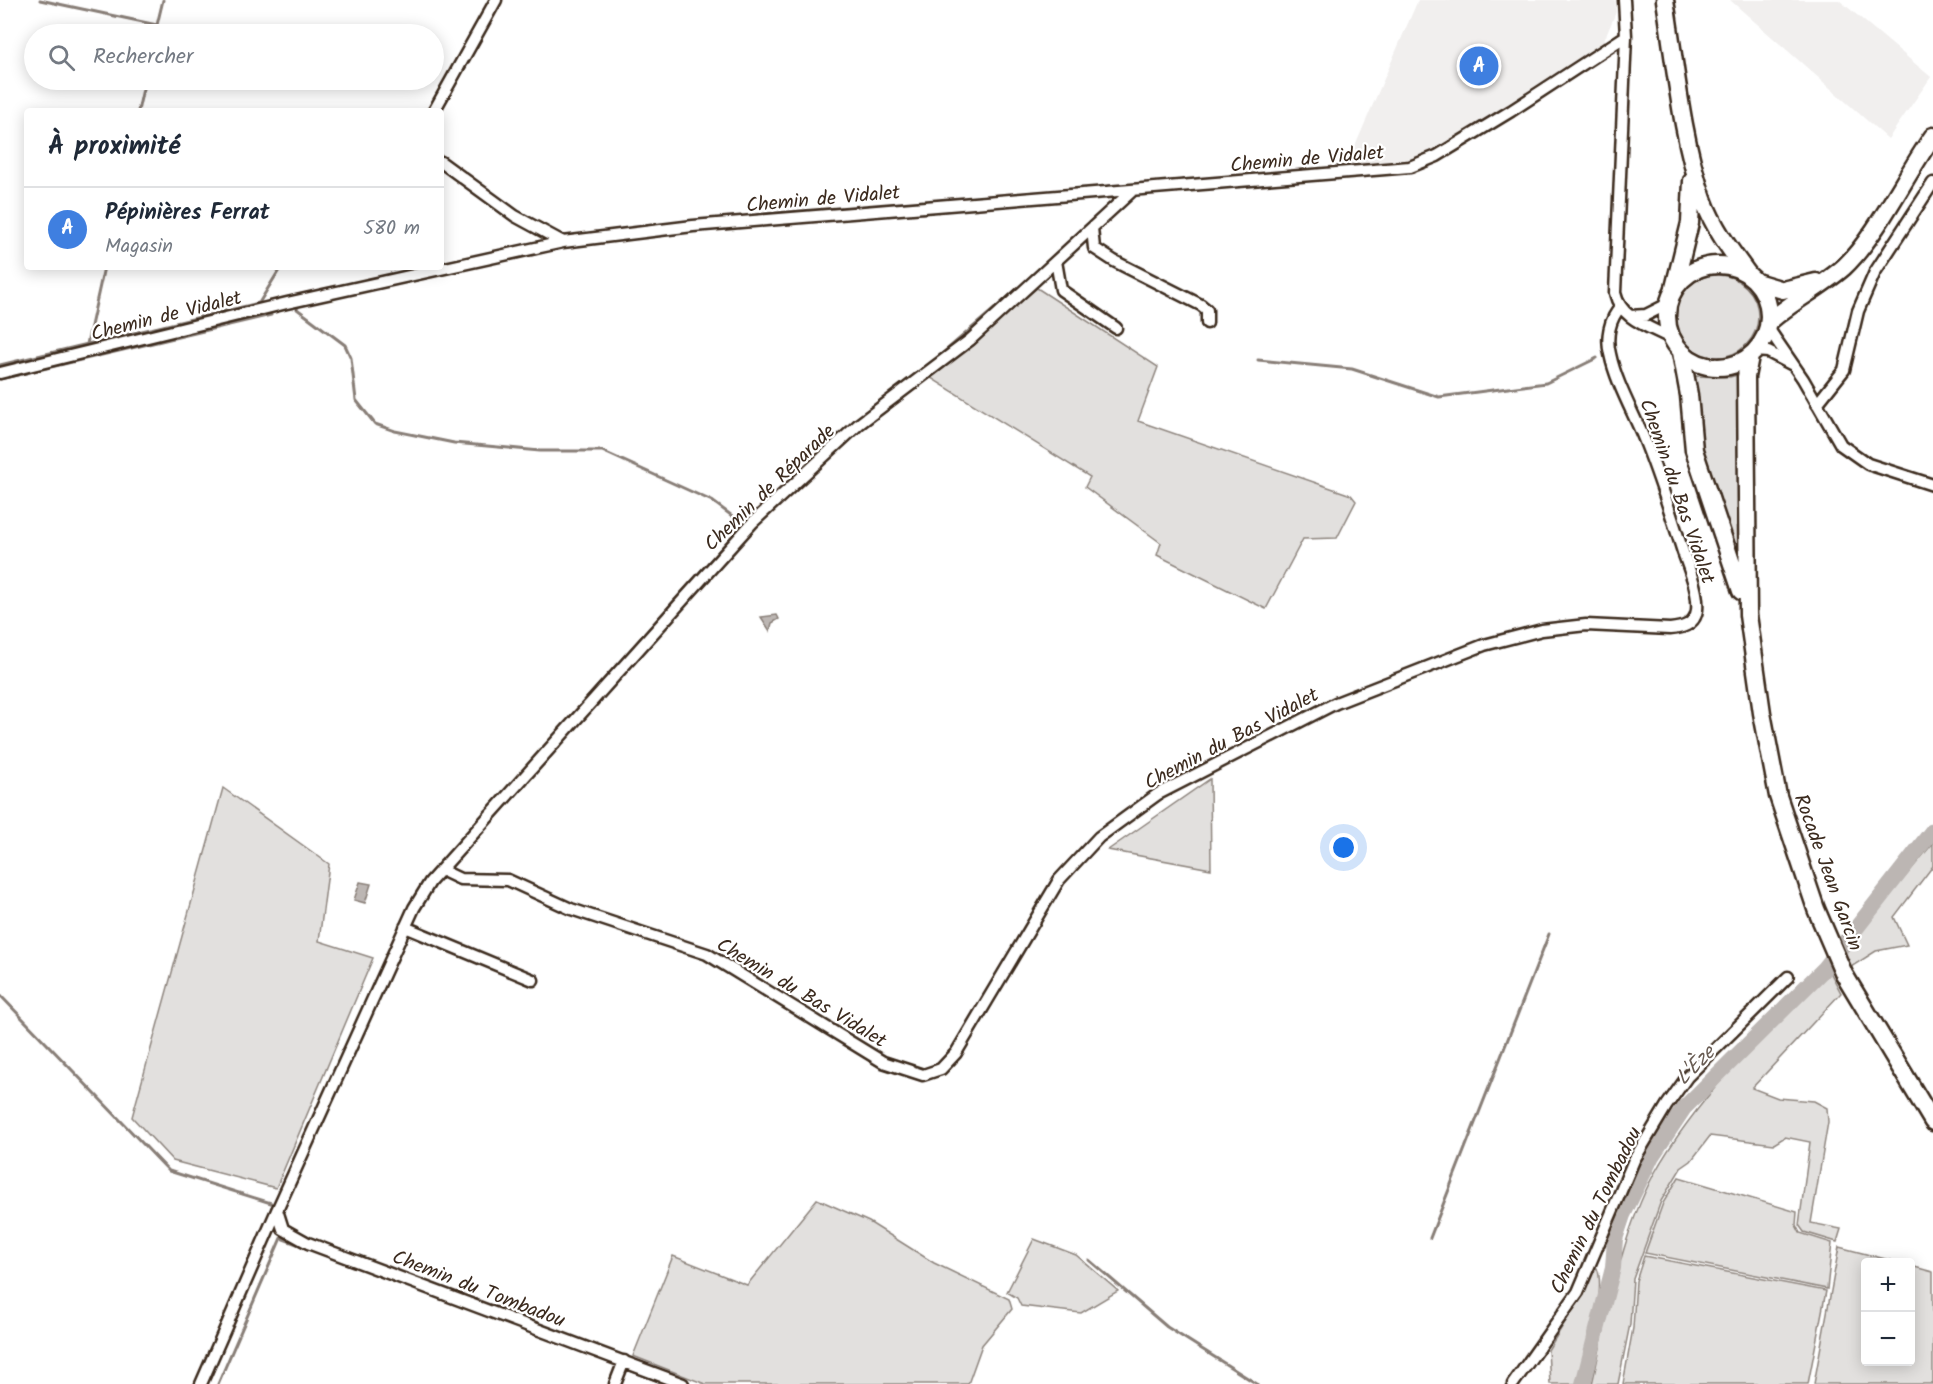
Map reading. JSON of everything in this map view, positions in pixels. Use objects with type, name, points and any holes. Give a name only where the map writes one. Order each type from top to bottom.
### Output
[{"type":"main road","points":[[1665,1],[1691,150],[1703,199],[1715,225],[1767,301],[1768,325]]},
{"type":"main road","points":[[1691,150],[1693,193],[1690,224],[1667,315],[1676,345],[1693,361],[1722,367],[1737,364],[1753,354],[1768,325],[1831,277],[1859,248],[1933,136]]},
{"type":"main road","points":[[1671,297],[1692,273],[1716,265],[1733,267],[1752,279],[1783,290],[1799,288],[1831,277]]},
{"type":"main road","name":"Rocade Jean Garcin","points":[[1676,345],[1697,461],[1728,546],[1748,615],[1769,754],[1797,858],[1826,934],[1862,1006],[1933,1122]]},
{"type":"main road","name":"Rocade Jean Garcin","points":[[1748,615],[1746,377],[1753,354]]},
{"type":"street","points":[[436,108],[496,0]]},
{"type":"street","points":[[1624,0],[1626,36],[1614,267],[1615,293],[1621,307],[1630,316],[1676,345]]},
{"type":"street","name":"Chemin de Vidalet","points":[[444,268],[563,242],[693,226],[1371,171],[1426,162],[1511,111],[1626,36]]},
{"type":"street","points":[[444,164],[515,216],[563,242]]},
{"type":"street","points":[[1817,404],[1844,370],[1858,311],[1875,272],[1933,183]]},
{"type":"street","name":"Chemin de Réparade","points":[[201,1384],[405,927],[424,891],[753,522],[859,424],[970,340],[1132,191]]},
{"type":"street","points":[[1092,228],[1094,248],[1114,261],[1202,304],[1207,310],[1207,323]]},
{"type":"street","points":[[1056,261],[1061,290],[1116,328]]},
{"type":"street","name":"Chemin de Vidalet","points":[[0,373],[287,303],[436,270]]},
{"type":"street","points":[[1630,316],[1646,315],[1671,297]]},
{"type":"street","name":"Chemin du Bas Vidalet","points":[[441,870],[460,879],[508,880],[571,909],[707,954],[883,1062],[923,1075],[941,1069],[956,1053],[1059,880],[1099,837],[1158,794],[1336,703],[1484,645],[1568,626],[1598,625],[1670,629],[1680,628],[1691,621],[1697,611],[1697,603],[1687,564],[1655,467],[1610,355],[1610,325],[1615,313],[1621,307]]},
{"type":"street","points":[[1768,325],[1817,404],[1834,437],[1868,464],[1933,484]]},
{"type":"street","points":[[1753,354],[1768,352],[1792,364]]},
{"type":"street","points":[[405,927],[533,980]]},
{"type":"street","name":"Chemin du Tombadou","points":[[1513,1384],[1578,1292],[1634,1160],[1667,1105],[1687,1077],[1788,977]]},
{"type":"street","name":"Chemin du Tombadou","points":[[278,1210],[283,1229],[308,1243],[683,1384]]},
{"type":"street","points":[[615,1384],[624,1361]]},
{"type":"shaded area","points":[[1418,0],[1615,0],[1616,12],[1604,41],[1533,91],[1422,157],[1399,163],[1346,167]]},
{"type":"shaded area","points":[[1730,0],[1839,0],[1931,77],[1888,139]]},
{"type":"shaded area","points":[[1717,275],[1733,278],[1746,287],[1755,300],[1758,316],[1755,332],[1746,345],[1733,354],[1717,357],[1701,354],[1688,345],[1679,332],[1676,316],[1679,300],[1688,287],[1701,278]]},
{"type":"shaded area","points":[[1037,288],[1158,367],[1138,421],[1351,495],[1356,501],[1337,538],[1303,539],[1266,609],[1157,555],[1161,543],[1085,487],[1090,477],[931,378]]},
{"type":"shaded area","points":[[1741,374],[1740,544],[1732,544],[1701,452],[1693,376],[1730,377]]},
{"type":"shaded area","points":[[777,615],[779,619],[772,623],[770,631],[761,617]]},
{"type":"shaded area","points":[[1210,779],[1211,869],[1108,850]]},
{"type":"shaded area","points":[[223,788],[329,864],[319,941],[373,958],[276,1188],[173,1161],[132,1117]]},
{"type":"shaded area","points":[[1933,843],[1933,866],[1894,917],[1907,945],[1876,951],[1851,967],[1844,951]]},
{"type":"shaded area","points":[[360,882],[371,884],[365,903],[354,900]]},
{"type":"shaded area","points":[[1829,970],[1841,993],[1752,1088],[1778,1098],[1814,1101],[1827,1108],[1828,1122],[1811,1223],[1841,1229],[1837,1242],[1804,1232],[1799,1225],[1810,1142],[1785,1137],[1774,1144],[1710,1136],[1691,1161],[1681,1168],[1661,1201],[1633,1279],[1630,1324],[1618,1384],[1592,1384],[1624,1250],[1642,1198],[1654,1174],[1710,1093],[1782,1014]]},
{"type":"shaded area","points":[[1679,1177],[1797,1212],[1796,1225],[1800,1233],[1832,1243],[1827,1289],[1645,1253],[1663,1203]]},
{"type":"shaded area","points":[[817,1199],[869,1222],[934,1263],[1009,1299],[1012,1309],[982,1345],[968,1384],[705,1384],[633,1356],[673,1256],[747,1285]]},
{"type":"shaded area","points":[[1034,1239],[1076,1255],[1118,1291],[1081,1313],[1021,1306],[1017,1298],[1007,1292]]},
{"type":"shaded area","points":[[1839,1247],[1882,1258],[1861,1258],[1861,1366],[1915,1366],[1915,1267],[1933,1272],[1933,1384],[1814,1384]]},
{"type":"shaded area","points":[[1644,1256],[1826,1291],[1808,1384],[1623,1384],[1633,1328],[1636,1281]]},
{"type":"shaded area","points":[[1597,1268],[1599,1292],[1597,1308],[1578,1384],[1550,1384],[1548,1350],[1583,1293],[1592,1269]]},
{"type":"waterway","points":[[40,0],[152,24]]},
{"type":"waterway","points":[[157,24],[163,0]]},
{"type":"waterway","points":[[139,108],[143,90]]},
{"type":"waterway","points":[[87,344],[103,270]]},
{"type":"waterway","points":[[0,365],[259,303],[279,270]]},
{"type":"waterway","points":[[936,359],[1021,286]]},
{"type":"waterway","points":[[297,309],[345,345],[351,358],[356,400],[375,424],[395,431],[454,443],[540,451],[602,451],[712,501],[743,524],[571,716]]},
{"type":"waterway","points":[[0,379],[271,315]]},
{"type":"waterway","points":[[1258,360],[1352,369],[1439,397],[1546,383],[1597,358]]},
{"type":"waterway","points":[[787,484],[862,416]]},
{"type":"waterway","name":"L'Èze","points":[[1583,1384],[1613,1268],[1615,1239],[1623,1215],[1652,1156],[1684,1108],[1825,968],[1933,830]]},
{"type":"waterway","points":[[1430,1238],[1549,934]]},
{"type":"waterway","points":[[0,995],[169,1171],[271,1203]]},
{"type":"waterway","points":[[218,1384],[281,1238],[618,1365]]},
{"type":"waterway","points":[[1089,1260],[1167,1327],[1257,1384]]},
{"type":"waterway","points":[[624,1368],[667,1384]]},
{"type":"place","name":"Pépinières Ferrat","points":[[1479,66]]}]
